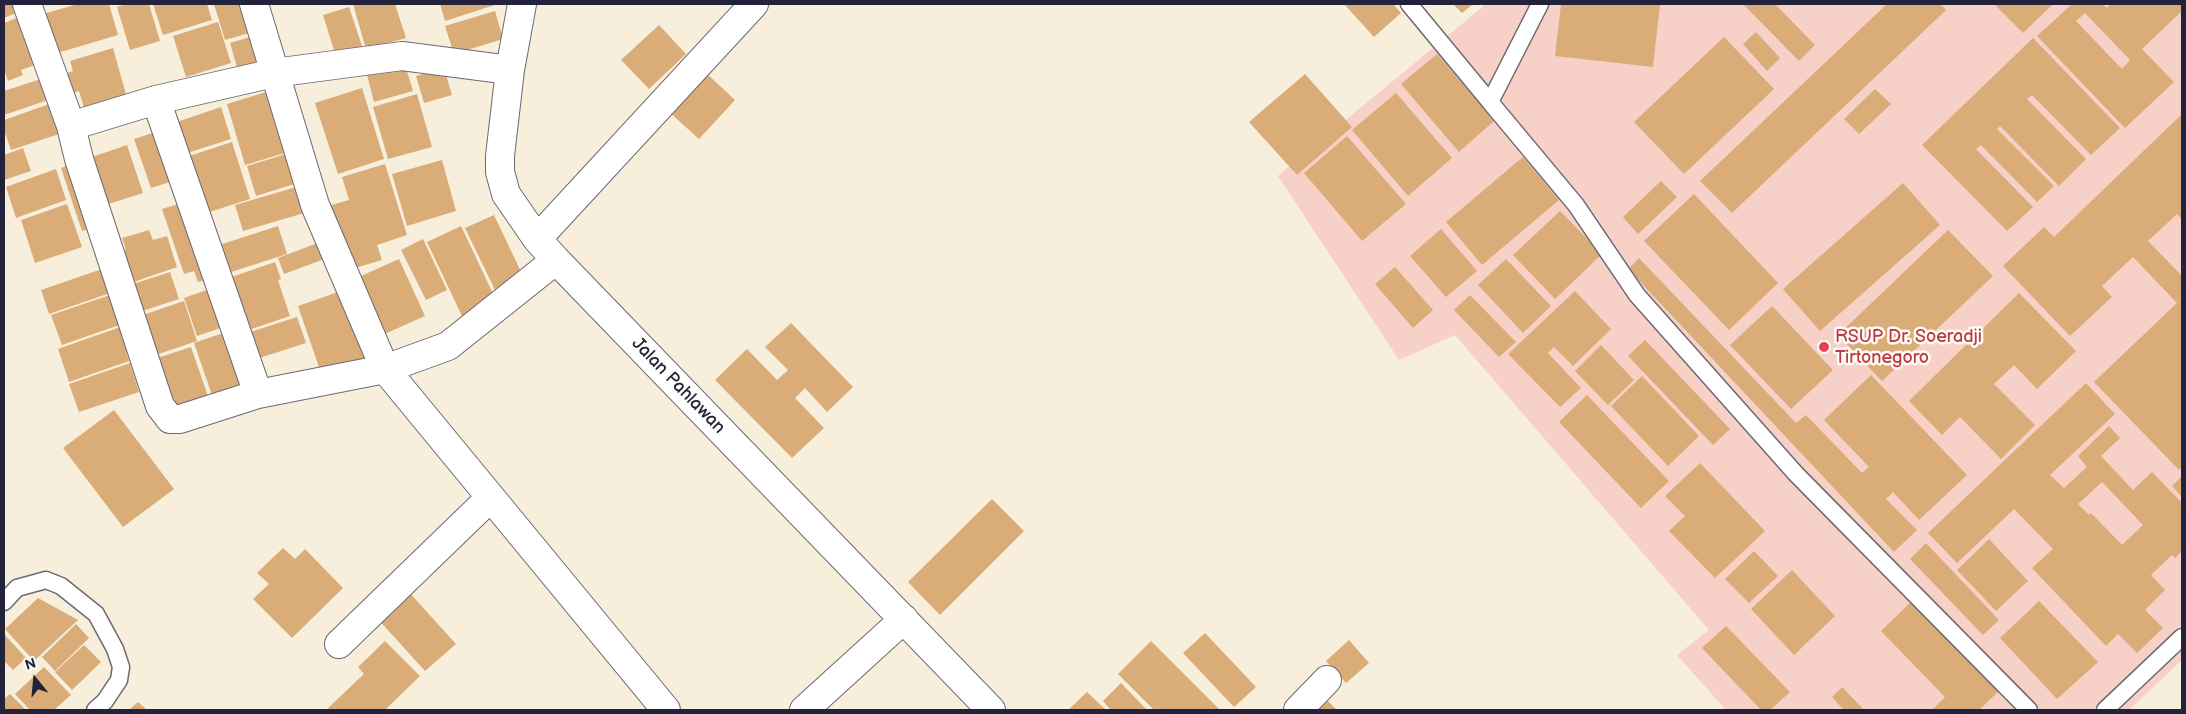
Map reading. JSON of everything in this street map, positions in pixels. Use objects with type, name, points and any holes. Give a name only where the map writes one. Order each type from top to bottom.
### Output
[{"type":"street","points":[[27,4],[71,126],[79,159],[157,397],[167,417],[170,419],[180,419],[258,394],[385,369],[448,346],[556,260]]},
{"type":"street","points":[[254,4],[314,206],[385,369],[666,710]]},
{"type":"street","name":"Jalan Pahlawan","points":[[522,4],[510,70],[500,156],[500,172],[506,194],[537,239],[556,260],[991,710]]},
{"type":"street","points":[[537,239],[754,4]]},
{"type":"street","points":[[71,126],[156,100],[274,74],[402,56],[510,70]]},
{"type":"street","points":[[156,100],[258,394]]},
{"type":"street","points":[[339,644],[490,498]]},
{"type":"street","points":[[804,710],[904,619]]},
{"type":"street","points":[[1298,710],[1327,680]]},
{"type":"lane","points":[[1409,4],[1576,205],[1637,295],[1796,474],[2028,710]]},
{"type":"lane","points":[[1490,102],[1540,4]]},
{"type":"lane","points":[[4,602],[18,588],[46,580],[61,586],[96,614],[115,649],[121,667],[119,680],[105,701],[95,710]]},
{"type":"lane","points":[[2105,710],[2182,637]]},
{"type":"shaded area","name":"RSUP Dr. Soeradji Tirtonegoro","points":[[1486,4],[2182,4],[2182,660],[2129,710],[1726,710],[1677,655],[1709,630],[1455,335],[1399,360],[1278,176]]},
{"type":"building","points":[[4,4],[18,4],[21,11],[4,18]]},
{"type":"building","points":[[78,4],[109,4],[118,35],[47,56],[36,16]]},
{"type":"building","points":[[126,4],[149,4],[160,41],[130,50],[117,7]]},
{"type":"building","points":[[153,4],[207,4],[212,20],[163,35]]},
{"type":"building","points":[[214,4],[245,4],[253,32],[225,40]]},
{"type":"building","points":[[353,4],[395,4],[406,38],[366,49]]},
{"type":"building","points":[[440,4],[498,4],[445,21]]},
{"type":"building","points":[[1344,4],[1393,4],[1401,13],[1374,37]]},
{"type":"building","points":[[1453,4],[1473,4],[1462,13]]},
{"type":"building","points":[[1561,4],[1660,4],[1653,67],[1555,56]]},
{"type":"building","points":[[1743,4],[1775,4],[1815,45],[1799,61]]},
{"type":"building","points":[[1887,4],[1940,4],[1946,10],[1732,213],[1700,181]]},
{"type":"building","points":[[1994,4],[2053,4],[2023,33]]},
{"type":"building","points":[[2072,4],[2102,4],[2107,8],[2111,4],[2182,4],[2182,11],[2142,49],[2174,82],[2125,128],[2037,36]],"holes":[[[2085,13],[2130,60],[2122,69],[2076,21]]]},
{"type":"building","points":[[349,7],[365,55],[338,63],[323,15]]},
{"type":"building","points":[[495,11],[503,39],[454,54],[445,26]]},
{"type":"building","points":[[21,16],[40,63],[21,70],[23,75],[8,81],[4,70],[4,23]]},
{"type":"building","points":[[218,22],[231,63],[186,77],[173,36]]},
{"type":"building","points":[[659,25],[686,54],[649,89],[621,60]]},
{"type":"building","points":[[1756,32],[1780,58],[1767,71],[1743,44]]},
{"type":"building","points":[[257,35],[267,70],[240,78],[230,43]]},
{"type":"building","points":[[1724,37],[1774,89],[1684,174],[1634,122]]},
{"type":"building","points":[[2033,38],[2120,128],[2091,155],[2032,95],[2027,99],[2086,159],[2059,186],[2000,126],[1997,129],[2054,186],[2037,202],[1981,145],[1976,149],[2033,207],[2007,231],[1922,145]]},
{"type":"building","points":[[113,48],[129,105],[87,118],[79,91],[70,94],[64,74],[73,71],[70,61]]},
{"type":"building","points":[[1437,54],[1494,121],[1459,152],[1401,84]]},
{"type":"building","points":[[404,61],[413,91],[374,102],[366,71]]},
{"type":"building","points":[[444,68],[452,95],[424,103],[416,76]]},
{"type":"building","points":[[704,71],[735,100],[699,139],[668,111]]},
{"type":"building","points":[[1305,74],[1352,127],[1297,175],[1249,122]]},
{"type":"building","points":[[41,79],[48,100],[4,115],[4,91]]},
{"type":"building","points":[[362,88],[384,159],[338,174],[315,103]]},
{"type":"building","points":[[1875,89],[1891,104],[1859,134],[1844,119]]},
{"type":"building","points":[[266,92],[285,153],[245,165],[227,104]]},
{"type":"building","points":[[1396,93],[1452,158],[1408,196],[1352,130]]},
{"type":"building","points":[[417,94],[432,147],[388,159],[373,107]]},
{"type":"building","points":[[52,103],[62,133],[11,150],[4,130],[4,120]]},
{"type":"building","points":[[221,107],[231,139],[181,155],[171,124]]},
{"type":"building","points":[[2181,115],[2182,220],[2177,214],[2148,241],[2182,276],[2182,467],[2179,470],[2094,382],[2177,303],[2133,257],[2102,286],[2112,297],[2070,336],[2003,266],[2044,227],[2054,237]]},
{"type":"building","points":[[162,130],[179,179],[151,188],[134,139]]},
{"type":"building","points":[[1347,136],[1406,204],[1362,241],[1304,173]]},
{"type":"building","points":[[232,142],[250,199],[200,215],[183,158]]},
{"type":"building","points":[[127,145],[143,193],[102,206],[86,159]]},
{"type":"building","points":[[23,148],[31,171],[4,180],[4,155]]},
{"type":"building","points":[[296,151],[304,181],[256,196],[247,166]]},
{"type":"building","points":[[1523,157],[1559,200],[1482,265],[1446,222]]},
{"type":"building","points":[[442,160],[456,211],[407,226],[392,174]]},
{"type":"building","points":[[76,162],[98,226],[82,231],[61,168]]},
{"type":"building","points":[[385,164],[407,235],[377,245],[382,260],[348,270],[328,206],[349,200],[342,177]]},
{"type":"building","points":[[56,169],[66,200],[16,218],[6,187]]},
{"type":"building","points":[[1661,181],[1677,197],[1638,234],[1623,217]]},
{"type":"building","points":[[1903,183],[1940,225],[1820,331],[1783,289]]},
{"type":"building","points":[[303,185],[311,211],[243,231],[235,205]]},
{"type":"building","points":[[1694,194],[1778,283],[1729,330],[1644,241]]},
{"type":"building","points":[[188,201],[214,277],[198,282],[194,271],[184,274],[162,209]]},
{"type":"building","points":[[67,204],[82,247],[35,263],[21,220]]},
{"type":"building","points":[[1560,211],[1602,254],[1555,299],[1513,255]]},
{"type":"building","points":[[494,215],[523,276],[495,290],[465,228]]},
{"type":"building","points":[[278,226],[287,254],[222,275],[213,247]]},
{"type":"building","points":[[461,226],[496,300],[462,316],[427,242]]},
{"type":"building","points":[[1441,229],[1477,271],[1446,297],[1410,256]]},
{"type":"building","points":[[149,230],[153,240],[167,236],[177,267],[125,285],[114,254],[126,249],[122,238]]},
{"type":"building","points":[[1948,230],[1993,276],[1882,381],[1838,335]]},
{"type":"building","points":[[423,239],[447,290],[426,300],[401,250]]},
{"type":"building","points":[[320,242],[327,258],[284,274],[278,258]]},
{"type":"building","points":[[1639,258],[1796,423],[1806,415],[1862,473],[1869,467],[1824,420],[1871,375],[1967,475],[1919,520],[1893,492],[1886,499],[1917,530],[1894,552],[1628,269]]},
{"type":"building","points":[[399,259],[425,316],[378,337],[352,280]]},
{"type":"building","points":[[1506,259],[1551,306],[1523,333],[1478,285]]},
{"type":"building","points":[[275,262],[281,279],[278,280],[290,316],[240,333],[223,280]]},
{"type":"building","points":[[1395,267],[1433,310],[1413,328],[1375,284]]},
{"type":"building","points":[[105,268],[113,292],[49,314],[41,290]]},
{"type":"building","points":[[170,272],[179,299],[136,313],[127,286]]},
{"type":"building","points":[[212,288],[226,326],[197,336],[184,298]]},
{"type":"building","points":[[341,291],[365,358],[321,373],[298,306]]},
{"type":"building","points":[[1575,291],[1611,329],[1573,366],[1554,347],[1548,353],[1581,388],[1560,407],[1508,354]]},
{"type":"building","points":[[116,293],[125,323],[62,345],[51,315]]},
{"type":"building","points":[[2019,293],[2076,351],[2037,389],[2014,365],[1994,384],[2035,425],[2001,459],[1960,417],[1942,435],[1909,401]]},
{"type":"building","points":[[1470,295],[1516,342],[1499,357],[1454,310]]},
{"type":"building","points":[[184,301],[197,341],[150,357],[137,317]]},
{"type":"building","points":[[1772,306],[1833,370],[1791,409],[1730,345]]},
{"type":"building","points":[[297,317],[306,343],[253,360],[244,334]]},
{"type":"building","points":[[791,323],[853,387],[827,412],[805,388],[795,398],[824,428],[792,458],[715,380],[747,349],[777,380],[788,370],[765,347]]},
{"type":"building","points":[[126,325],[134,349],[126,352],[129,361],[69,382],[58,349]]},
{"type":"building","points":[[223,333],[240,385],[212,395],[194,343]]},
{"type":"building","points":[[1645,340],[1730,429],[1713,445],[1628,356]]},
{"type":"building","points":[[1601,345],[1634,380],[1608,405],[1575,371]]},
{"type":"building","points":[[191,347],[210,402],[179,412],[174,399],[165,402],[151,360]]},
{"type":"building","points":[[130,363],[139,392],[79,412],[69,384]]},
{"type":"building","points":[[1642,376],[1699,436],[1668,466],[1611,406]]},
{"type":"building","points":[[2086,383],[2115,414],[2050,475],[2064,488],[2087,467],[2078,456],[2109,426],[2120,438],[2101,456],[2133,490],[2152,472],[2182,503],[2182,551],[2175,558],[2172,555],[2151,575],[2165,590],[2145,610],[2163,628],[2137,653],[2118,634],[2106,646],[2032,568],[2053,549],[2014,509],[1957,563],[1928,533]],"holes":[[[2102,482],[2143,525],[2122,545],[2091,513],[2089,515],[2078,504]]]},
{"type":"building","points":[[1587,395],[1669,481],[1641,508],[1559,422]]},
{"type":"building","points":[[114,410],[174,489],[123,527],[63,448]]},
{"type":"building","points":[[1700,463],[1765,531],[1715,578],[1669,531],[1685,516],[1665,496]]},
{"type":"building","points":[[2182,476],[2182,497],[2172,486]]},
{"type":"building","points":[[992,499],[1024,531],[940,615],[908,582]]},
{"type":"building","points":[[1989,539],[2028,581],[1996,611],[1957,570]]},
{"type":"building","points":[[1926,543],[1999,620],[1983,635],[1910,559]]},
{"type":"building","points":[[283,548],[295,559],[305,549],[343,588],[292,638],[253,599],[269,584],[257,573]]},
{"type":"building","points":[[1754,551],[1778,576],[1749,603],[1725,579]]},
{"type":"building","points":[[1792,570],[1835,616],[1794,655],[1751,609]]},
{"type":"building","points":[[407,590],[456,644],[425,671],[377,618]]},
{"type":"building","points":[[38,598],[78,620],[34,661],[5,629]]},
{"type":"building","points":[[2039,601],[2098,662],[2057,699],[2000,638]]},
{"type":"building","points":[[1911,602],[1999,691],[1979,710],[1932,710],[1945,697],[1881,631]]},
{"type":"building","points":[[76,624],[89,638],[55,671],[42,657]]},
{"type":"building","points":[[1726,626],[1790,692],[1770,710],[1761,710],[1702,648]]},
{"type":"building","points":[[1205,633],[1256,687],[1234,707],[1183,653]]},
{"type":"building","points":[[4,634],[26,658],[13,670],[4,661]]},
{"type":"building","points":[[1349,640],[1369,663],[1346,683],[1326,661]]},
{"type":"building","points":[[385,641],[420,676],[385,710],[330,710],[328,708],[364,674],[358,667]]},
{"type":"building","points":[[1151,641],[1220,710],[1154,710],[1118,674]]},
{"type":"building","points":[[84,645],[101,662],[72,690],[55,672]]},
{"type":"building","points":[[44,667],[71,695],[54,710],[30,710],[15,694]]},
{"type":"building","points":[[1121,683],[1147,710],[1111,710],[1103,701]]},
{"type":"building","points":[[1842,687],[1864,710],[1844,710],[1832,697]]},
{"type":"building","points":[[1087,692],[1106,710],[1068,710]]},
{"type":"building","points":[[10,694],[26,710],[4,710],[4,699]]},
{"type":"building","points":[[1327,700],[1337,710],[1317,710]]},
{"type":"building","points":[[138,702],[147,710],[129,710]]},
{"type":"place","name":"RSUP Dr. Soeradji Tirtonegoro","points":[[1824,347]]}]
